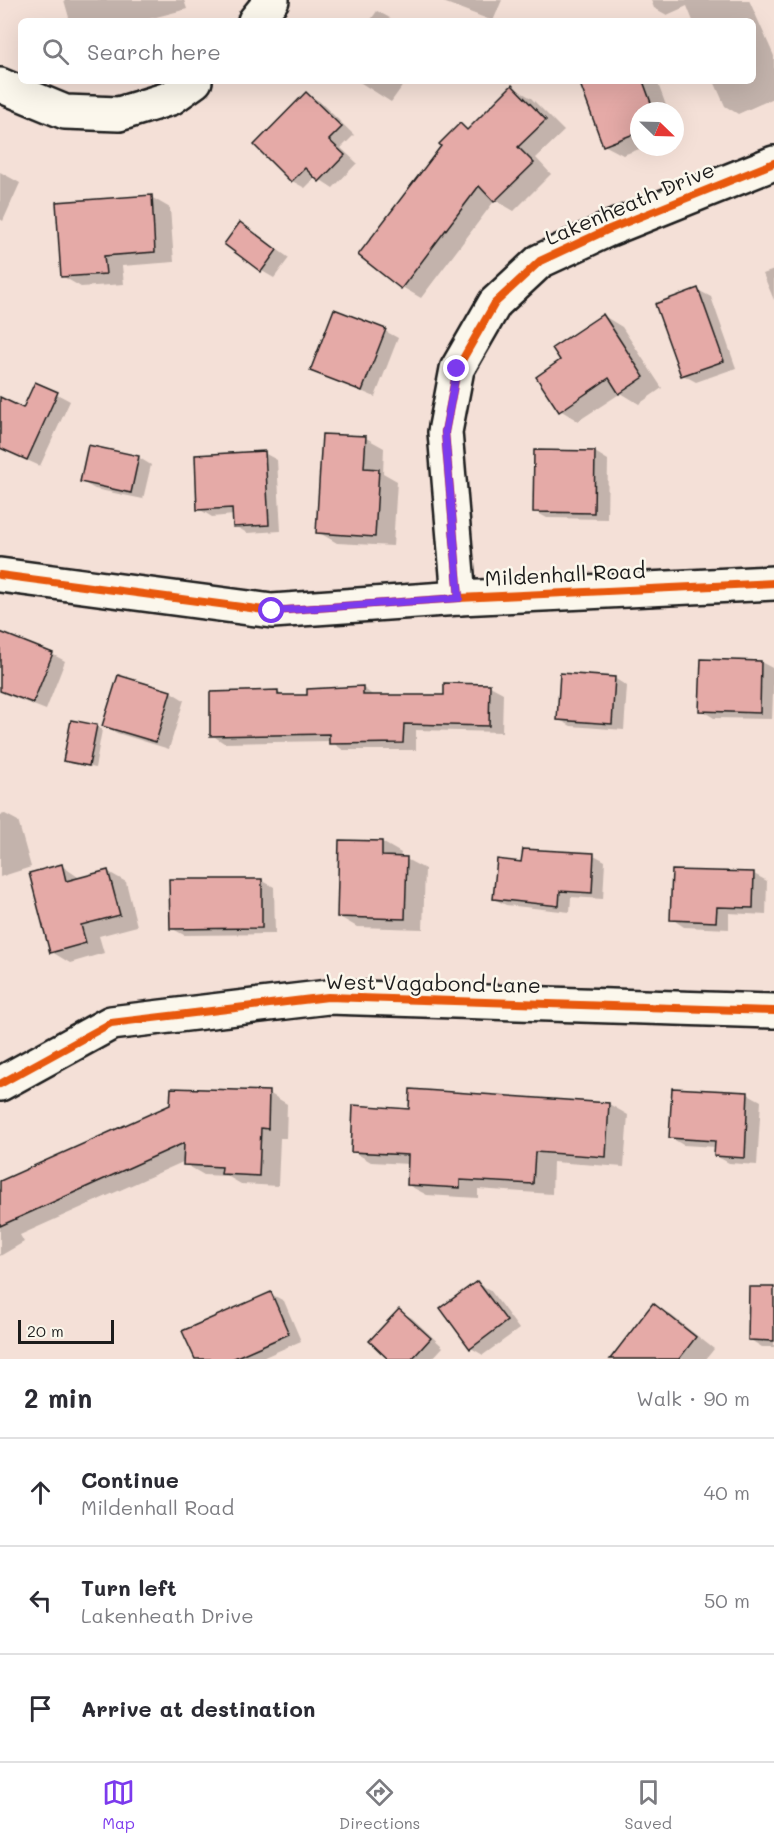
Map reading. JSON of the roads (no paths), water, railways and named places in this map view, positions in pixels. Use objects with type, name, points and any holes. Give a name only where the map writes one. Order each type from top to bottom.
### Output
[{"type":"street","points":[[257,18],[272,0]]},
{"type":"street","points":[[0,85],[65,112],[119,114],[171,98],[191,84]]},
{"type":"street","name":"Lakenheath Drive","points":[[459,598],[445,432],[457,369],[495,303],[540,261],[607,230],[774,164]]},
{"type":"street","name":"Mildenhall Road","points":[[0,575],[272,611],[459,598],[774,584]]},
{"type":"street","name":"West Vagabond Lane","points":[[0,1084],[111,1023],[328,998],[774,1011]]}]
